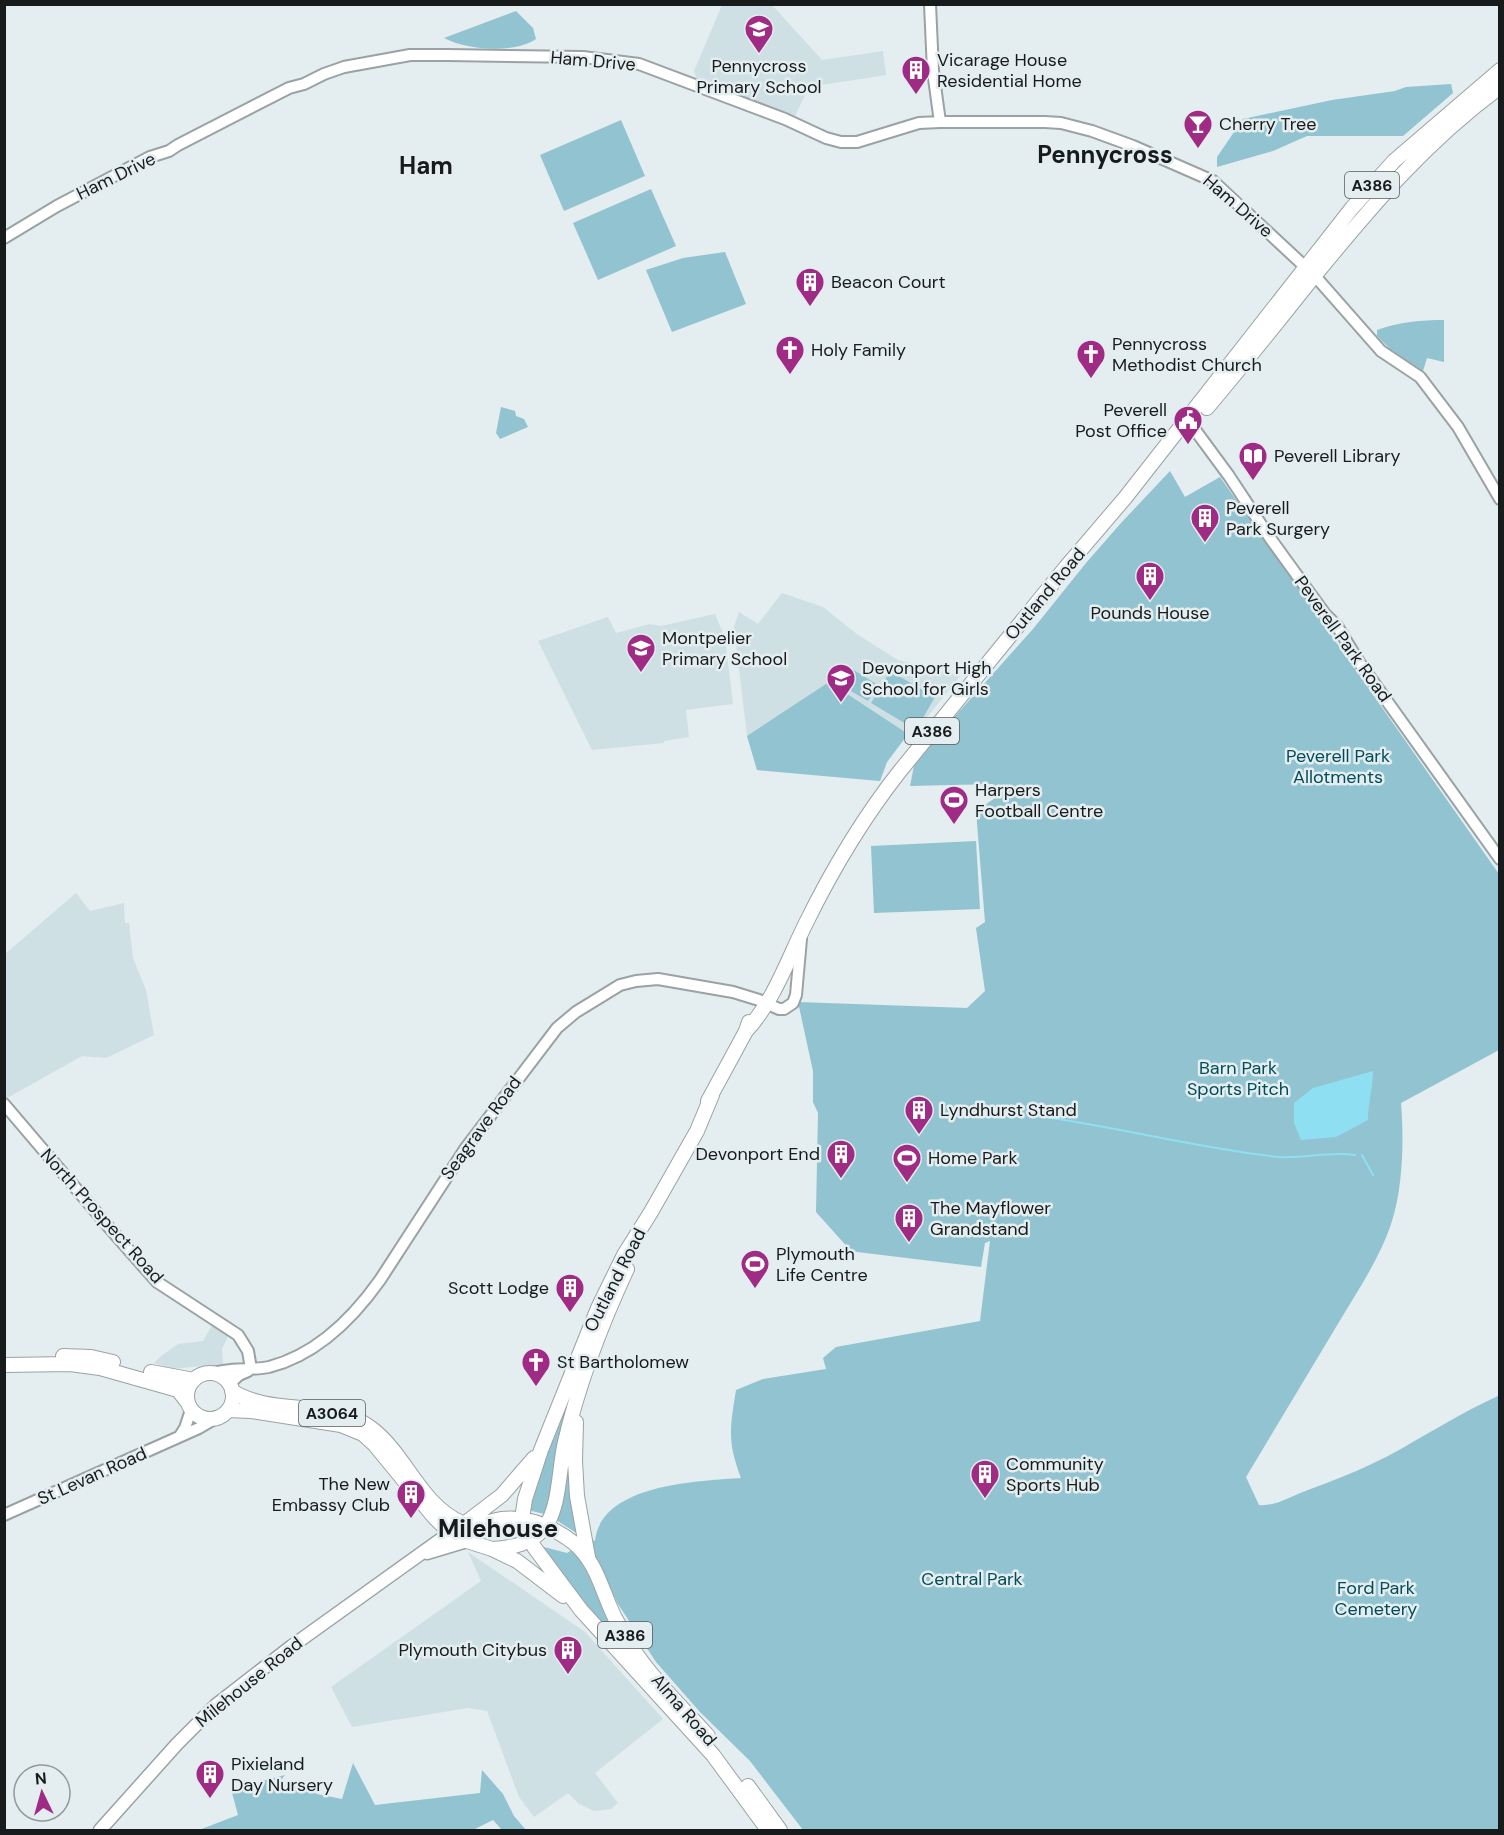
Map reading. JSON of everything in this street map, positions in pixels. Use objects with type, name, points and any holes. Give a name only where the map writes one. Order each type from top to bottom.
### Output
[{"type":"main road","name":"Outland Road","points":[[522,1520],[525,1499],[541,1450],[598,1308],[624,1255],[679,1162],[691,1128],[712,1095],[746,1031],[750,1016],[762,1002],[781,961],[794,945],[876,803],[1138,482],[1190,423],[1310,272],[1352,208],[1394,161],[1500,70]]},
{"type":"main road","name":"Outland Road","points":[[1310,272],[1440,134],[1500,87]]},
{"type":"main road","name":"Outland Road","points":[[492,1549],[516,1546],[530,1540],[546,1526],[556,1500],[565,1443],[589,1358],[651,1212]]},
{"type":"main road","points":[[4,1356],[91,1357],[165,1376],[194,1380]]},
{"type":"main road","points":[[4,1365],[70,1364],[100,1368],[178,1390],[189,1407],[205,1419],[222,1414],[232,1401],[230,1388],[224,1379],[209,1374],[194,1380],[189,1386],[187,1395],[189,1407]]},
{"type":"main road","name":"A3064","points":[[230,1388],[253,1401],[326,1411],[356,1419],[383,1439],[434,1503],[464,1524]]},
{"type":"main road","name":"Outland Road","points":[[576,1404],[577,1496],[588,1557]]},
{"type":"main road","name":"A3064","points":[[222,1414],[251,1411],[352,1428],[374,1444],[449,1532],[492,1549]]},
{"type":"main road","name":"Outland Road","points":[[449,1532],[464,1524],[502,1495],[541,1450]]},
{"type":"main road","points":[[464,1524],[502,1519],[522,1520]]},
{"type":"main road","name":"Alma Road","points":[[522,1520],[546,1526],[575,1544],[588,1557],[614,1617],[632,1647],[644,1664],[718,1748],[780,1830]]},
{"type":"main road","name":"Alma Road","points":[[522,1520],[530,1540],[581,1610],[713,1755],[768,1830]]},
{"type":"main road","name":"Milehouse Road","points":[[100,1830],[183,1737],[216,1705],[292,1646],[449,1532]]},
{"type":"main road","name":"Milehouse Road","points":[[417,1556],[467,1541]]},
{"type":"main road","name":"Alma Road","points":[[492,1549],[538,1575],[581,1610]]},
{"type":"street","points":[[930,4],[933,71],[940,122]]},
{"type":"street","name":"Ham Drive","points":[[4,238],[57,206],[150,157],[169,151],[289,88],[344,68],[410,55],[583,57],[639,64],[785,119],[826,138],[841,141],[857,141],[920,123],[1015,121],[1061,123],[1133,146],[1213,181],[1310,272],[1381,351],[1420,377],[1430,388],[1458,427],[1500,499]]},
{"type":"street","name":"Peverell Park Road","points":[[1190,423],[1229,476],[1252,514],[1336,626],[1359,662],[1500,859]]},
{"type":"street","name":"Seagrave Road","points":[[251,1369],[269,1367],[308,1350],[326,1339],[366,1300],[465,1149],[556,1028],[576,1012],[620,985],[658,978],[733,992],[784,1009],[793,1003],[799,970],[801,932]]},
{"type":"street","name":"North Prospect Road","points":[[4,1104],[157,1282],[238,1335],[248,1351],[251,1369]]},
{"type":"street","points":[[209,1374],[219,1370],[251,1369]]},
{"type":"street","points":[[230,1388],[239,1375],[251,1369]]},
{"type":"street","points":[[179,1436],[185,1428],[189,1407]]},
{"type":"street","name":"St Levan Road","points":[[4,1515],[179,1436],[222,1414]]},
{"type":"shaded area","name":"Pennycross Primary School","points":[[722,5],[773,6],[822,60],[883,51],[886,75],[809,87],[795,116],[696,77],[694,71]]},
{"type":"shaded area","name":"Devonport High School for Girls","points":[[782,593],[823,607],[858,635],[898,660],[960,676],[916,731],[908,734],[887,762],[880,781],[757,770],[747,736],[734,627],[739,612],[758,624]]},
{"type":"shaded area","name":"Montpelier Primary School","points":[[715,614],[725,638],[733,704],[686,710],[689,737],[664,741],[664,743],[592,750],[538,641],[608,617],[616,633],[650,624],[661,626]]},
{"type":"shaded area","points":[[76,893],[90,911],[124,903],[125,923],[129,923],[133,958],[146,990],[154,1035],[106,1058],[82,1056],[7,1098],[4,1094],[5,954]]},
{"type":"shaded area","points":[[1373,1071],[1368,1120],[1336,1137],[1301,1140],[1294,1123],[1294,1103],[1313,1088]]},
{"type":"shaded area","points":[[213,1324],[228,1336],[222,1349],[223,1364],[171,1369],[154,1363],[178,1344],[203,1341]]},
{"type":"shaded area","points":[[468,1552],[585,1632],[663,1719],[595,1773],[618,1803],[611,1809],[594,1811],[579,1804],[568,1793],[534,1817],[519,1797],[487,1711],[468,1708],[352,1727],[331,1687],[481,1581]]},
{"type":"green space","points":[[516,11],[533,28],[536,39],[527,44],[490,49],[477,48],[444,38]]},
{"type":"green space","points":[[1451,84],[1453,93],[1403,136],[1307,136],[1273,151],[1217,167],[1217,157],[1243,119],[1332,100],[1395,91],[1406,87]]},
{"type":"green space","points":[[621,120],[645,176],[564,211],[540,155]]},
{"type":"green space","points":[[651,189],[676,246],[598,280],[573,223]]},
{"type":"green space","points":[[725,252],[746,304],[672,332],[646,270],[683,258]]},
{"type":"green space","points":[[1444,320],[1444,362],[1427,358],[1423,371],[1390,349],[1377,336],[1377,330],[1394,325]]},
{"type":"green space","points":[[501,407],[515,411],[516,416],[524,419],[528,427],[500,439],[496,433]]},
{"type":"green space","name":"Central Park","points":[[1170,471],[1185,497],[1220,477],[1499,874],[1499,1050],[1401,1103],[1400,1178],[1396,1208],[1387,1235],[1367,1276],[1246,1477],[1259,1505],[1276,1503],[1378,1461],[1470,1410],[1499,1397],[1499,1830],[803,1830],[750,1761],[700,1712],[656,1662],[618,1604],[595,1560],[590,1539],[595,1541],[601,1522],[614,1508],[632,1497],[677,1484],[741,1478],[733,1454],[731,1434],[736,1390],[763,1379],[826,1369],[823,1358],[836,1347],[980,1321],[990,1241],[985,1243],[981,1267],[857,1252],[850,1250],[816,1212],[818,1113],[813,1102],[813,1071],[798,1002],[967,1008],[985,991],[976,928],[985,922],[976,811],[998,796],[993,784],[910,786],[915,761],[1033,629],[1121,523]]},
{"type":"green space","points":[[849,667],[878,685],[868,701],[839,684]]},
{"type":"green space","points":[[890,671],[935,697],[916,730],[871,703]]},
{"type":"green space","points":[[829,682],[908,734],[887,762],[880,781],[757,770],[747,736]]},
{"type":"green space","points":[[976,841],[980,909],[874,913],[871,846]]},
{"type":"green space","points":[[573,1390],[551,1495],[544,1514],[528,1510],[549,1444],[554,1439]]},
{"type":"green space","points":[[569,1459],[578,1534],[556,1520]]},
{"type":"green space","points":[[540,1546],[567,1553],[572,1550],[578,1557],[606,1615],[630,1655],[562,1576]]},
{"type":"green space","points":[[353,1763],[375,1805],[480,1793],[482,1770],[503,1794],[514,1816],[526,1830],[502,1830],[493,1820],[473,1830],[199,1830],[238,1815],[231,1789],[285,1775],[276,1787],[301,1786],[317,1794],[342,1799]]},
{"type":"waterway","points":[[1038,1116],[1278,1157],[1355,1155]]},
{"type":"waterway","points":[[1362,1155],[1373,1175]]},
{"type":"place","name":"Pennycross Primary School","points":[[759,54]]},
{"type":"place","name":"Vicarage House Residential Home","points":[[916,96]]},
{"type":"place","name":"Cherry Tree","points":[[1198,150]]},
{"type":"place","name":"Beacon Court","points":[[810,308]]},
{"type":"place","name":"Holy Family","points":[[790,376]]},
{"type":"place","name":"Pennycross Methodist Church","points":[[1091,380]]},
{"type":"place","name":"Peverell Post Office","points":[[1188,446]]},
{"type":"place","name":"Peverell Library","points":[[1253,482]]},
{"type":"place","name":"Peverell Park Surgery","points":[[1205,544]]},
{"type":"place","name":"Pounds House","points":[[1150,602]]},
{"type":"place","name":"Montpelier Primary School","points":[[641,674]]},
{"type":"place","name":"Devonport High School for Girls","points":[[841,704]]},
{"type":"place","name":"Harpers Football Centre","points":[[954,826]]},
{"type":"place","name":"Lyndhurst Stand","points":[[919,1136]]},
{"type":"place","name":"Devonport End","points":[[841,1180]]},
{"type":"place","name":"Home Park","points":[[907,1184]]},
{"type":"place","name":"The Mayflower Grandstand","points":[[909,1244]]},
{"type":"place","name":"Plymouth Life Centre","points":[[755,1290]]},
{"type":"place","name":"Scott Lodge","points":[[570,1314]]},
{"type":"place","name":"St Bartholomew","points":[[536,1388]]},
{"type":"place","name":"Community Sports Hub","points":[[985,1500]]},
{"type":"place","name":"The New Embassy Club","points":[[411,1520]]},
{"type":"place","name":"Plymouth Citybus","points":[[568,1676]]},
{"type":"place","name":"Pixieland Day Nursery","points":[[210,1800]]},
{"type":"district","name":"Pennycross","points":[[1105,154]]},
{"type":"district","name":"Ham","points":[[426,165]]},
{"type":"district","name":"Milehouse","points":[[498,1528]]},
{"type":"park label","name":"Peverell Park Allotments","points":[[1338,766]]},
{"type":"park label","name":"Barn Park Sports Pitch","points":[[1238,1078]]},
{"type":"park label","name":"Ford Park Cemetery","points":[[1376,1598]]}]
